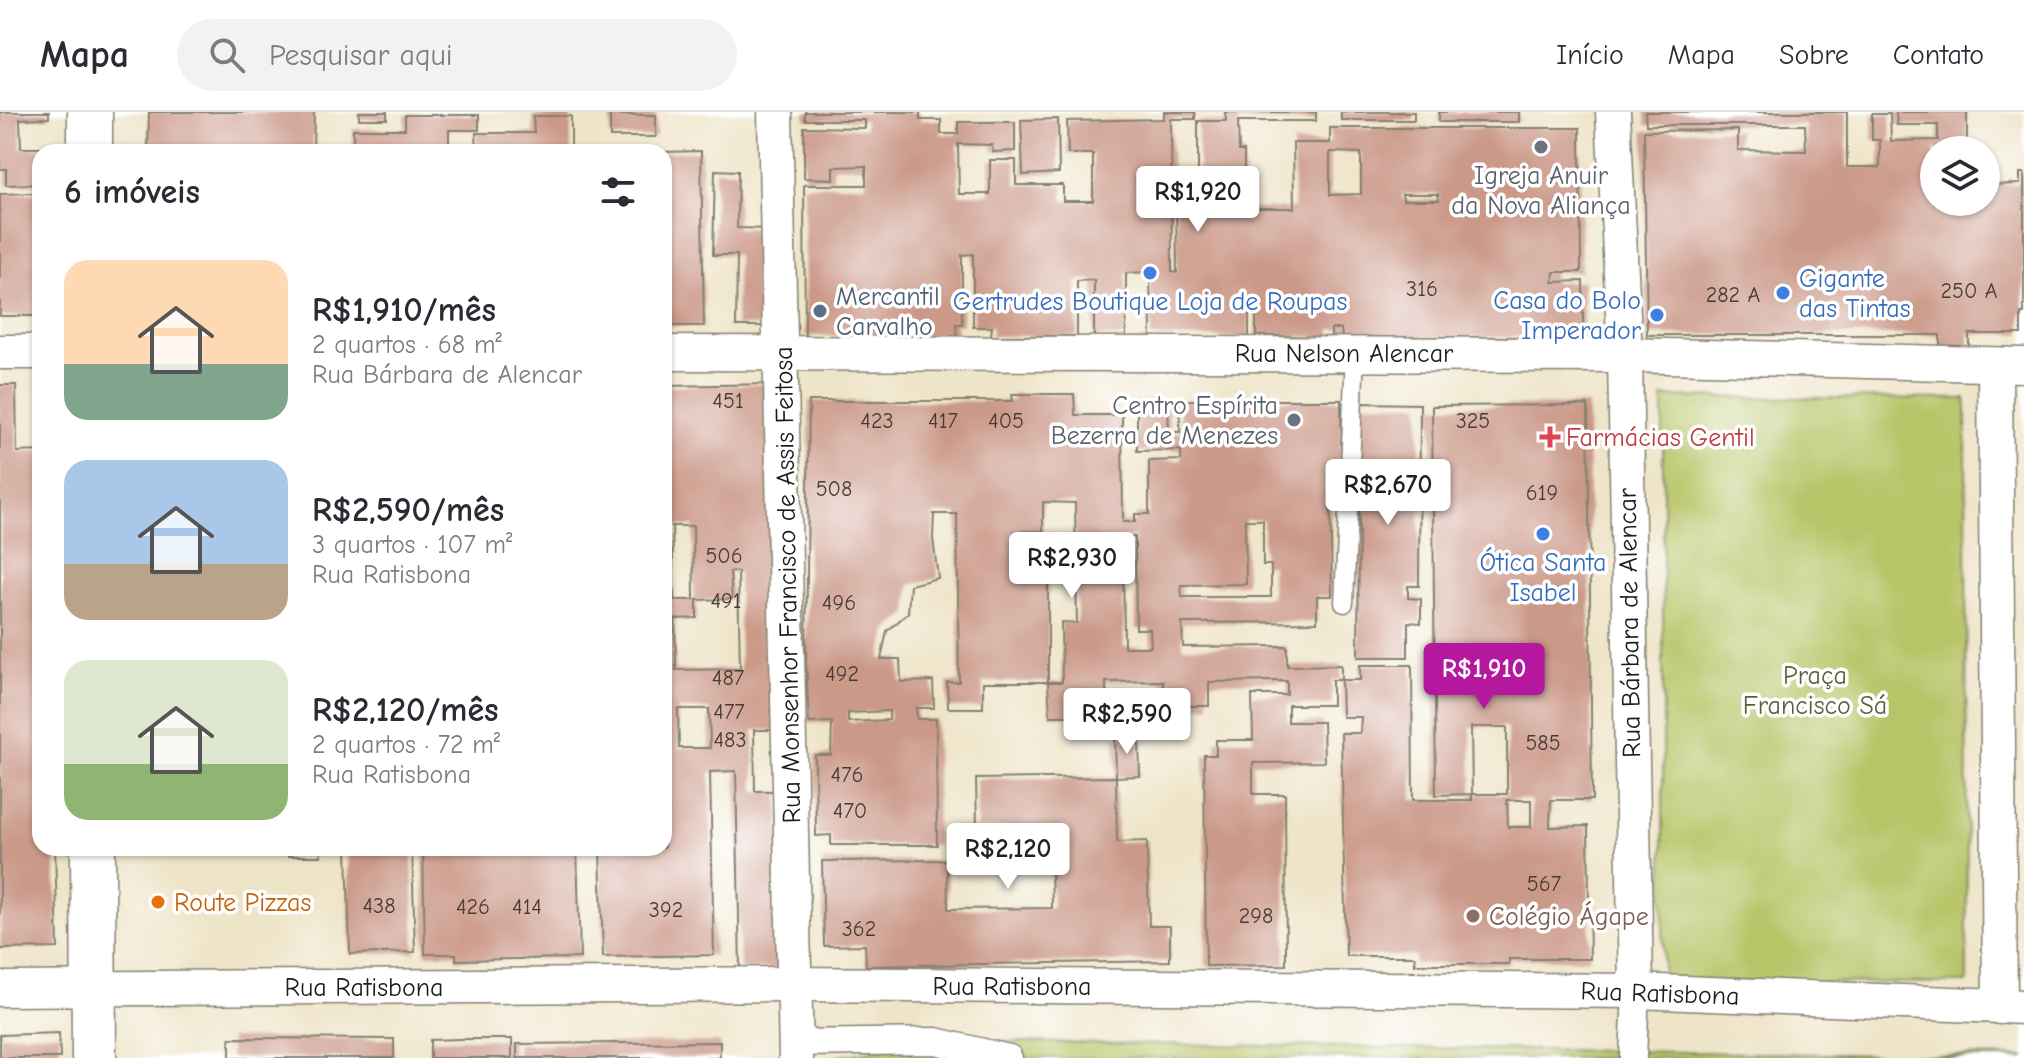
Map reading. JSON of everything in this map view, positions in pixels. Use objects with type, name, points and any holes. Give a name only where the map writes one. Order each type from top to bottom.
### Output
[{"type":"main road","points":[[90,112],[90,144]]},
{"type":"main road","points":[[93,856],[94,1058]]},
{"type":"street","name":"Rua Monsenhor Francisco de Assis Feitosa","points":[[775,112],[796,1051]]},
{"type":"street","name":"Rua Bárbara de Alencar","points":[[1613,112],[1625,355],[1636,991]]},
{"type":"street","points":[[0,352],[32,352]]},
{"type":"street","name":"Rua Nelson Alencar","points":[[672,353],[1625,355],[2010,366]]},
{"type":"street","points":[[2010,366],[2012,1007]]},
{"type":"street","name":"Rua Ratisbona","points":[[0,989],[795,984],[1636,991],[2012,1007]]},
{"type":"street","points":[[1633,1058],[1636,991]]},
{"type":"street","points":[[796,1051],[936,1041],[1009,1058]]},
{"type":"lane","points":[[1344,603],[1355,353]]},
{"type":"green space","name":"Praça Francisco Sá","points":[[1663,397],[1966,399],[1967,983],[1663,982]]},
{"type":"green space","points":[[936,1041],[2024,1057],[2024,1058],[829,1058]]},
{"type":"building","points":[[0,112],[49,112],[49,118],[20,119],[21,148],[32,148],[32,184],[6,185],[6,169],[0,169]]},
{"type":"building","points":[[149,112],[314,112],[313,144],[148,144]]},
{"type":"building","points":[[359,112],[387,112],[387,119],[359,119]]},
{"type":"building","points":[[610,112],[618,112],[618,115],[656,115],[656,137],[610,137]]},
{"type":"building","points":[[805,112],[920,112],[920,120],[941,120],[941,134],[958,134],[958,122],[1015,122],[1015,151],[993,152],[992,145],[958,144],[959,194],[990,194],[990,160],[1016,160],[1016,185],[1063,185],[1063,201],[1093,201],[1093,154],[1068,154],[1067,121],[1164,119],[1164,112],[1195,112],[1195,119],[1171,119],[1172,272],[1177,273],[1176,194],[1198,195],[1198,121],[1226,121],[1225,112],[1316,112],[1316,121],[1238,121],[1239,151],[1244,151],[1244,177],[1224,177],[1224,208],[1294,208],[1293,143],[1330,143],[1330,128],[1580,128],[1581,272],[1554,272],[1553,282],[1583,281],[1583,337],[1342,337],[1341,329],[1331,329],[1331,337],[1256,336],[1256,306],[1249,306],[1249,338],[1151,337],[1150,272],[1126,273],[1126,337],[1094,337],[1094,280],[1077,281],[1077,336],[991,336],[992,327],[973,327],[973,254],[962,255],[962,324],[956,324],[957,336],[805,336],[804,185],[866,185],[866,166],[833,167],[833,179],[804,178],[804,127],[865,128],[865,120],[805,120]],"holes":[[[1330,152],[1361,153],[1361,194],[1330,195]],[[1402,194],[1438,194],[1439,200],[1403,200]]]},
{"type":"building","points":[[1341,112],[1414,112],[1414,120],[1341,120]]},
{"type":"building","points":[[1439,112],[1519,112],[1519,122],[1439,122]]},
{"type":"building","points":[[1645,112],[1847,112],[1847,167],[1880,167],[1880,140],[1872,140],[1872,114],[1890,114],[1891,141],[1920,140],[1920,216],[2000,216],[2000,185],[2020,184],[2020,173],[2024,173],[2024,314],[2021,314],[2021,334],[1969,334],[1969,346],[1963,346],[1962,362],[1940,346],[1940,335],[1647,335],[1644,131],[1738,130],[1738,150],[1806,151],[1805,125],[1646,125]]},
{"type":"building","points":[[1896,112],[1967,112],[1967,136],[1938,136],[1938,125],[1897,125]]},
{"type":"building","points":[[405,115],[479,115],[479,130],[449,130],[449,144],[353,144],[353,129],[405,129]]},
{"type":"building","points":[[533,116],[571,116],[571,144],[477,144],[476,133],[534,133]]},
{"type":"building","points":[[1058,119],[1059,173],[1023,175],[1021,120]]},
{"type":"building","points":[[701,151],[704,326],[672,326],[672,152]]},
{"type":"building","points":[[715,170],[738,171],[737,228],[772,229],[771,326],[736,326],[737,255],[713,255]]},
{"type":"building","points":[[32,193],[32,316],[0,316],[0,194]]},
{"type":"building","points":[[772,384],[780,730],[754,730],[755,791],[779,791],[783,969],[740,969],[736,771],[710,772],[714,955],[603,957],[600,856],[672,856],[672,526],[672,386]],"holes":[[[672,526],[693,526],[694,600],[674,600]],[[730,572],[738,572],[740,669],[676,670],[675,619],[697,618],[697,600],[732,599]],[[678,709],[709,709],[710,748],[679,748]]]},
{"type":"building","points":[[0,385],[16,385],[17,452],[32,451],[32,856],[55,856],[58,948],[0,949]]},
{"type":"building","points":[[1012,394],[1074,394],[1075,415],[1122,415],[1123,522],[1135,522],[1135,514],[1149,514],[1149,461],[1181,460],[1181,450],[1137,451],[1137,401],[1168,401],[1169,432],[1180,432],[1180,400],[1341,400],[1342,483],[1330,484],[1332,596],[1317,596],[1317,622],[1182,623],[1183,647],[1287,646],[1287,666],[1341,665],[1341,680],[1332,680],[1332,705],[1288,705],[1288,722],[1323,722],[1324,762],[1253,763],[1253,794],[1285,794],[1286,965],[1206,966],[1204,755],[1216,755],[1216,740],[1253,740],[1252,695],[1287,695],[1287,681],[1209,682],[1209,706],[1164,706],[1163,681],[1106,682],[1107,716],[1050,716],[1048,682],[983,682],[983,708],[948,708],[947,682],[959,682],[957,514],[934,514],[933,538],[938,578],[910,585],[908,613],[887,631],[881,659],[900,659],[901,682],[933,681],[934,708],[916,708],[917,719],[936,719],[937,845],[831,845],[831,835],[816,836],[815,755],[831,755],[832,722],[809,723],[806,662],[809,401],[1013,401]],"holes":[[[1043,502],[1075,503],[1077,623],[1061,622],[1062,682],[1048,682],[1048,538],[1014,538],[1014,532],[1043,531]],[[1245,520],[1263,520],[1263,565],[1271,565],[1271,597],[1182,597],[1181,585],[1246,584]],[[1135,537],[1136,629],[1150,629],[1151,647],[1124,647],[1123,538]],[[889,711],[889,720],[848,722],[848,713]]]},
{"type":"building","points":[[1360,403],[1420,404],[1419,586],[1408,586],[1408,598],[1421,599],[1421,623],[1408,622],[1408,657],[1358,657]]},
{"type":"building","points":[[1588,405],[1592,800],[1551,800],[1550,827],[1588,826],[1590,959],[1509,959],[1509,964],[1415,964],[1415,956],[1346,956],[1341,733],[1360,733],[1361,717],[1342,717],[1341,680],[1360,680],[1360,665],[1412,665],[1413,800],[1472,800],[1472,794],[1436,795],[1432,406]],"holes":[[[1471,727],[1507,727],[1507,794],[1472,794]],[[1507,800],[1531,800],[1531,827],[1508,827]]]},
{"type":"building","points":[[1115,736],[1139,736],[1140,776],[1116,777]]},
{"type":"building","points":[[1116,777],[1117,842],[1147,841],[1149,926],[1170,926],[1170,961],[866,966],[865,945],[824,946],[822,861],[947,860],[948,909],[1052,908],[1050,827],[977,828],[976,779]]},
{"type":"building","points":[[347,856],[412,856],[415,952],[350,954]]},
{"type":"building","points":[[423,856],[577,856],[580,958],[456,960],[456,954],[425,954]]},
{"type":"building","points":[[59,1033],[60,1058],[0,1058],[0,1035]]},
{"type":"building","points":[[230,1038],[394,1039],[394,1058],[230,1058]]},
{"type":"building","points":[[512,1039],[512,1058],[430,1058],[430,1040]]},
{"type":"building","points":[[720,1042],[720,1058],[517,1058],[517,1044]]},
{"type":"place","name":"Igreja Anuir da Nova Aliança","points":[[1541,147]]},
{"type":"place","name":"Gertrudes Boutique Loja de Roupas","points":[[1150,273]]},
{"type":"place","name":"Gigante das Tintas","points":[[1783,293]]},
{"type":"place","name":"Mercantil Carvalho","points":[[820,311]]},
{"type":"place","name":"Casa do Bolo Imperador","points":[[1657,315]]},
{"type":"place","name":"Centro Espírita Bezerra de Menezes","points":[[1294,420]]},
{"type":"place","name":"Farmácias Gentil","points":[[1550,437]]},
{"type":"place","name":"Ótica Santa Isabel","points":[[1543,534]]},
{"type":"place","name":"Route Pizzas","points":[[158,902]]},
{"type":"place","name":"Colégio Ágape","points":[[1473,916]]}]
